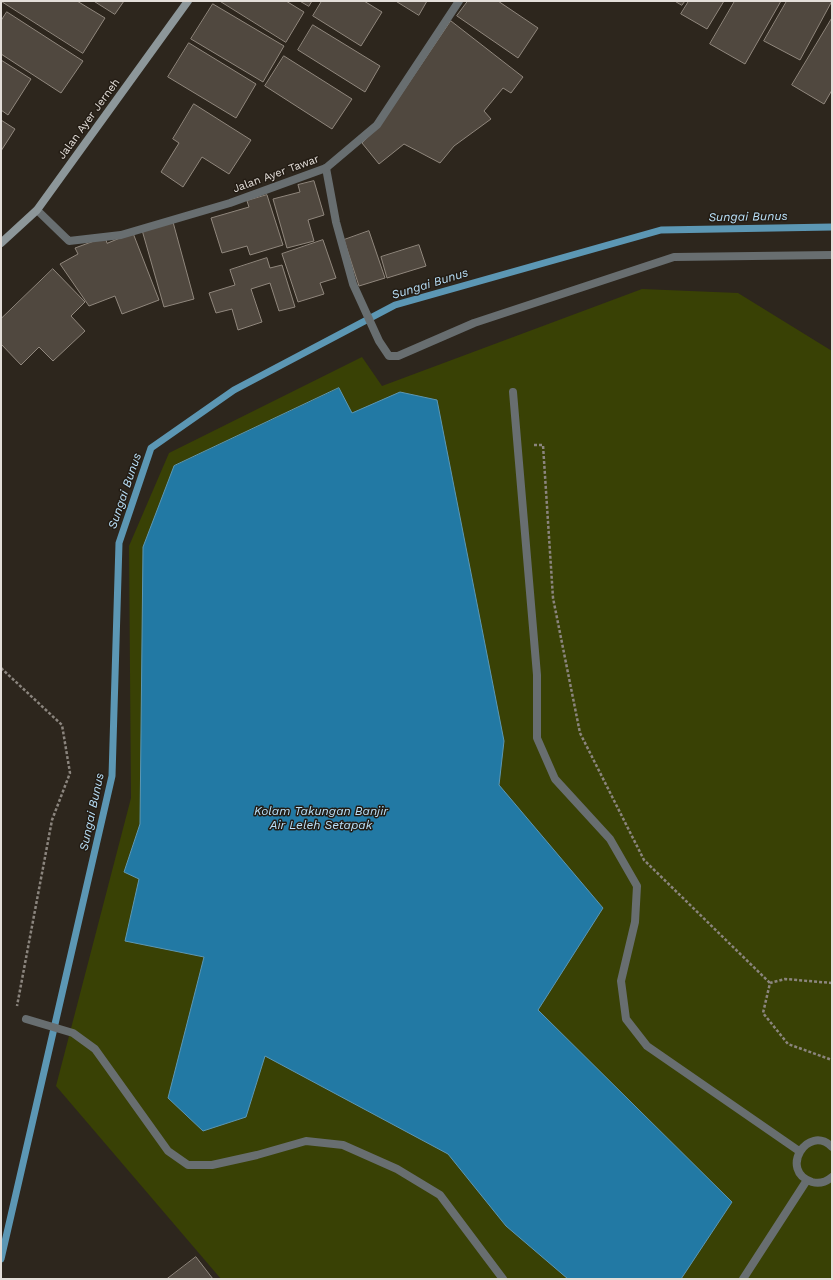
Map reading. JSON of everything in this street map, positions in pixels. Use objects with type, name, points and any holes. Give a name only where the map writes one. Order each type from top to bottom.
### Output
[{"type":"main road","name":"Jalan Ayer Jerneh","points":[[1,243],[37,210],[188,1]]},
{"type":"street","name":"Jalan Ayer Tawar","points":[[37,210],[70,241],[121,235],[230,203],[326,168],[377,125],[459,1]]},
{"type":"street","points":[[326,168],[336,222],[353,284],[379,341],[389,356],[398,356],[474,323],[674,257],[832,255]]},
{"type":"street","points":[[513,392],[537,675],[537,738],[555,779],[610,839],[637,886],[635,922],[621,982],[626,1019],[647,1046],[799,1151]]},
{"type":"street","points":[[26,1019],[73,1033],[95,1049],[168,1151],[188,1165],[212,1166],[306,1141],[343,1145],[397,1169],[440,1195],[503,1279]]},
{"type":"street","points":[[832,1147],[829,1144],[818,1141],[807,1143],[799,1151],[796,1162],[799,1172],[807,1180],[817,1183],[828,1180],[832,1177]]},
{"type":"street","points":[[743,1279],[807,1180]]},
{"type":"path","points":[[517,443],[543,445],[553,598],[580,733],[644,860],[770,983]]},
{"type":"path","points":[[1,668],[62,725],[70,772],[52,820],[20,980],[17,1006],[26,1019]]},
{"type":"path","points":[[770,983],[784,979],[832,983]]},
{"type":"path","points":[[770,983],[763,1013],[788,1044],[832,1060]]},
{"type":"green space","points":[[642,289],[738,293],[832,351],[832,1279],[221,1279],[56,1086],[131,798],[129,546],[169,453],[362,357],[382,386]]},
{"type":"water","name":"Kolam Takungan Banjir Air Leleh Setapak","points":[[339,388],[352,413],[400,392],[437,400],[504,741],[499,785],[603,908],[538,1010],[732,1202],[681,1279],[568,1279],[506,1226],[448,1154],[265,1056],[246,1117],[203,1131],[168,1098],[204,957],[125,941],[139,879],[124,872],[140,824],[143,547],[174,466]]},
{"type":"building","points":[[1,1],[77,1],[105,18],[83,53]]},
{"type":"building","points":[[94,1],[124,1],[115,14]]},
{"type":"building","points":[[220,1],[286,1],[304,12],[286,42]]},
{"type":"building","points":[[300,1],[312,1],[309,6]]},
{"type":"building","points":[[322,1],[364,1],[382,12],[361,46],[313,16]]},
{"type":"building","points":[[396,1],[427,1],[419,15]]},
{"type":"building","points":[[468,1],[498,1],[538,28],[518,58],[457,16]]},
{"type":"building","points":[[675,1],[685,1],[682,5]]},
{"type":"building","points":[[689,1],[724,1],[707,29],[681,14]]},
{"type":"building","points":[[735,1],[781,1],[745,64],[710,44]]},
{"type":"building","points":[[787,1],[832,1],[800,60],[764,41]]},
{"type":"building","points":[[213,4],[284,46],[263,82],[191,39]]},
{"type":"building","points":[[7,12],[83,61],[61,93],[1,54],[1,21]]},
{"type":"building","points":[[832,18],[832,90],[824,104],[792,85]]},
{"type":"building","points":[[451,21],[523,77],[511,93],[503,88],[484,111],[491,119],[454,146],[440,163],[404,144],[379,164],[362,143],[381,124]]},
{"type":"building","points":[[313,25],[380,66],[365,92],[298,50]]},
{"type":"building","points":[[189,43],[256,84],[236,118],[168,77]]},
{"type":"building","points":[[284,56],[352,99],[332,129],[265,86]]},
{"type":"building","points":[[1,60],[31,79],[8,115],[1,110]]},
{"type":"building","points":[[194,104],[251,140],[229,174],[202,157],[183,187],[161,172],[179,143],[173,139]]},
{"type":"building","points":[[1,120],[15,129],[1,151]]},
{"type":"building","points":[[314,181],[324,215],[308,220],[314,241],[287,248],[273,199],[300,192],[298,185]]},
{"type":"building","points":[[267,195],[283,245],[250,255],[247,246],[222,253],[211,218],[249,207],[247,201]]},
{"type":"building","points":[[173,222],[194,299],[164,307],[142,230]]},
{"type":"building","points":[[369,231],[385,278],[359,286],[344,240]]},
{"type":"building","points":[[133,233],[159,300],[122,314],[115,296],[89,306],[60,264],[78,254],[75,248],[105,237],[107,243]]},
{"type":"building","points":[[323,240],[336,278],[320,283],[324,294],[298,302],[282,254]]},
{"type":"building","points":[[419,245],[426,266],[387,278],[381,257]]},
{"type":"building","points":[[267,258],[270,268],[282,265],[295,307],[279,311],[270,283],[251,289],[262,322],[238,330],[232,309],[216,313],[209,293],[235,285],[230,270]]},
{"type":"building","points":[[53,269],[85,302],[71,316],[85,331],[53,361],[39,347],[21,365],[1,344],[1,319]]},
{"type":"building","points":[[196,1257],[213,1279],[167,1279]]},
{"type":"waterway","name":"Sungai Bunus","points":[[1,1259],[112,776],[119,543],[151,448],[234,390],[395,305],[661,230],[832,227]]}]
